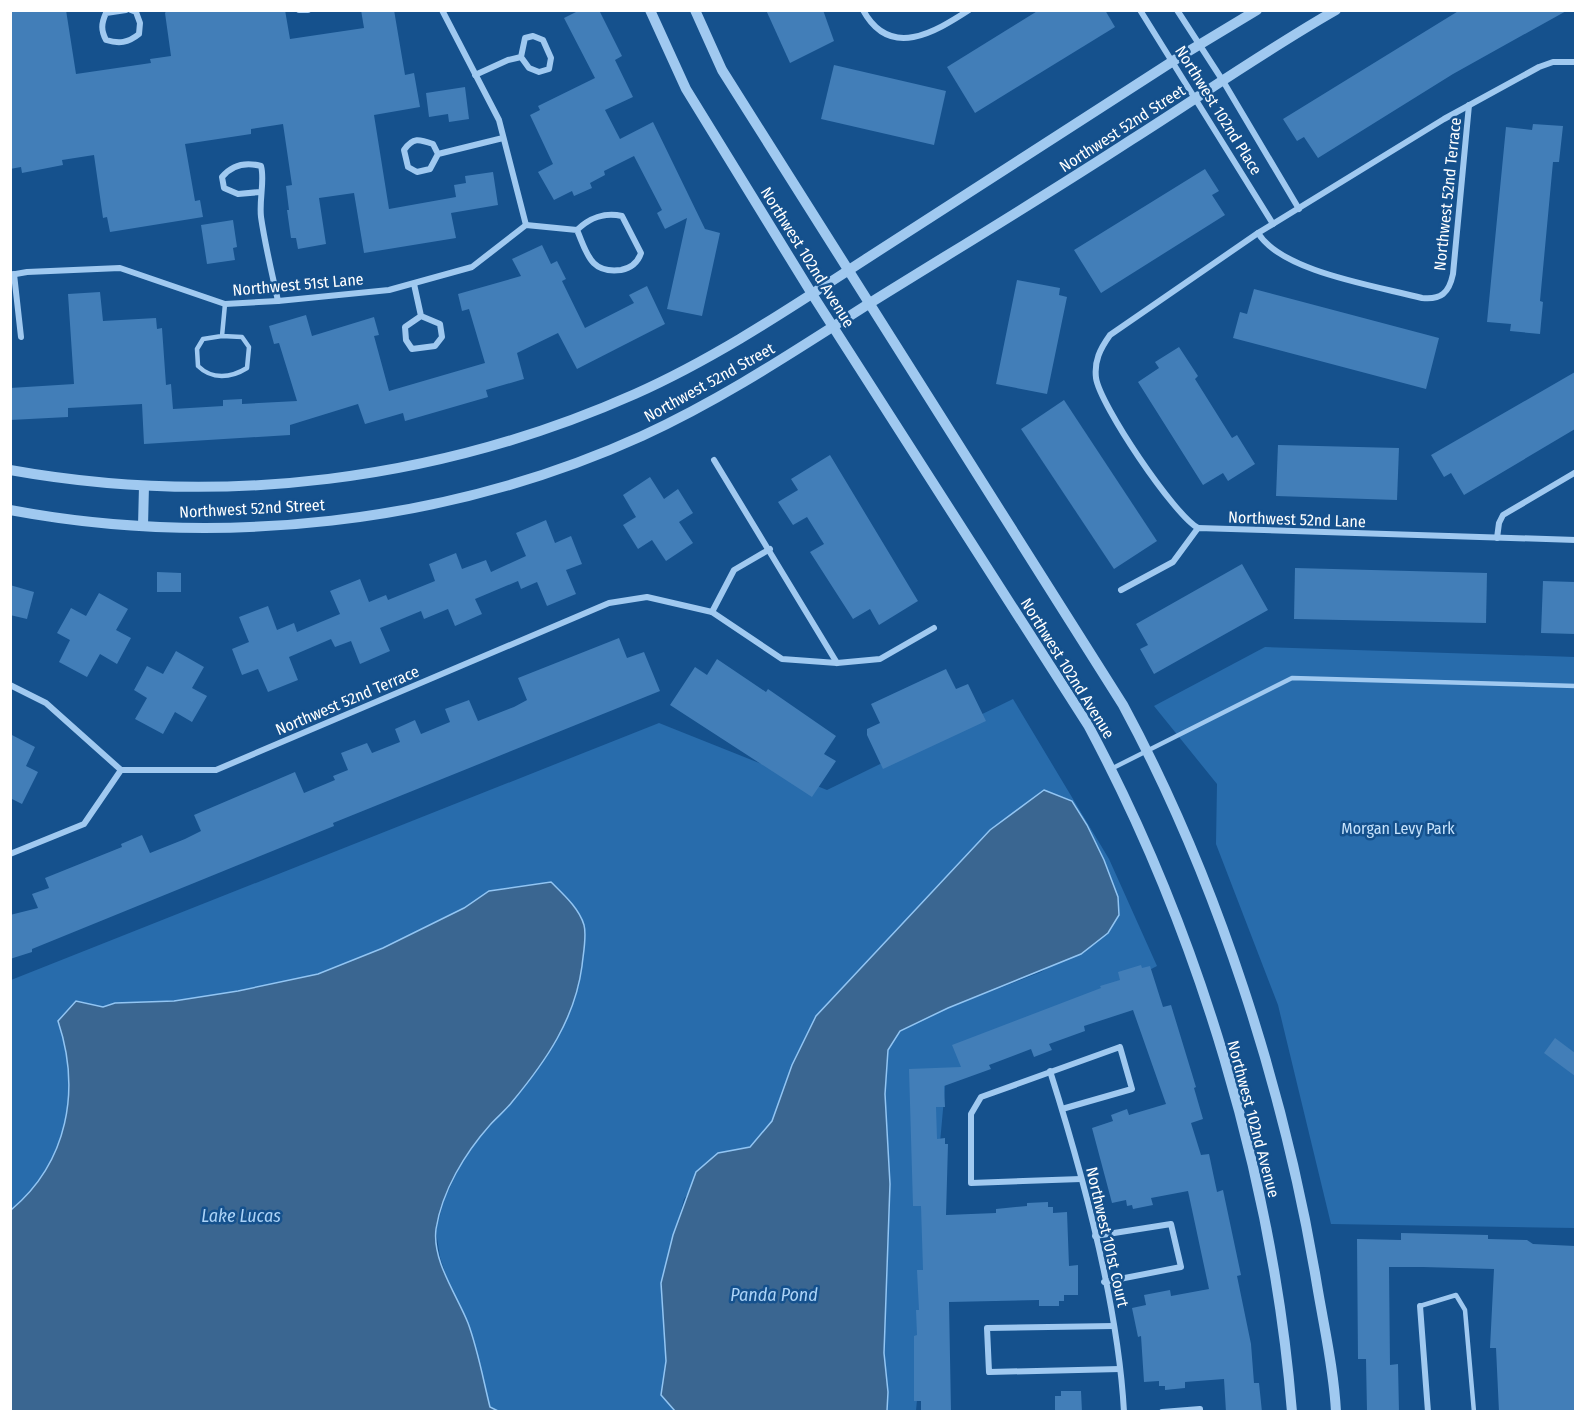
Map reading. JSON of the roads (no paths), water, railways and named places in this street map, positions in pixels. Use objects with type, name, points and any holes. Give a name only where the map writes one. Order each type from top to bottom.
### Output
[{"type":"street","points":[[122,11],[106,13],[102,22],[102,32],[106,40],[118,43],[132,40],[139,34],[140,23],[136,12],[131,10]]},
{"type":"street","points":[[299,10],[308,10]]},
{"type":"street","points":[[442,10],[499,120],[526,225],[577,230],[586,222],[604,215],[622,216],[641,253],[638,261],[624,269],[606,271],[599,268],[588,254],[577,230]]},
{"type":"street","name":"Northwest 102nd Avenue","points":[[650,10],[686,89],[812,294],[1088,725],[1111,770],[1167,898],[1226,1068],[1270,1248],[1292,1412]]},
{"type":"street","name":"Northwest 102nd Avenue","points":[[695,10],[722,70],[868,305],[1110,685],[1148,752],[1209,894],[1246,998],[1286,1135],[1307,1223],[1336,1412]]},
{"type":"street","points":[[862,10],[872,24],[895,37],[908,39],[926,36],[969,10]]},
{"type":"street","name":"Northwest 102nd Place","points":[[1140,10],[1273,224]]},
{"type":"street","name":"Northwest 102nd Place","points":[[1178,10],[1299,209]]},
{"type":"street","name":"Northwest 52nd Street","points":[[10,470],[144,486],[236,487],[320,481],[414,466],[475,451],[563,423],[637,393],[722,350],[1173,61],[1257,10]]},
{"type":"street","name":"Northwest 52nd Street","points":[[10,510],[71,520],[142,526],[221,528],[318,521],[359,516],[478,493],[567,466],[642,436],[736,387],[986,234],[1336,10]]},
{"type":"street","points":[[533,36],[543,40],[551,58],[549,69],[539,72],[529,68],[521,57],[525,38],[533,36]]},
{"type":"street","points":[[475,75],[508,60],[521,57]]},
{"type":"street","name":"Northwest 52nd Terrace","points":[[1198,528],[1190,524],[1171,504],[1115,419],[1098,386],[1097,357],[1110,335],[1258,233],[1469,105],[1539,67],[1553,62],[1575,62]]},
{"type":"street","name":"Northwest 52nd Terrace","points":[[1258,233],[1272,250],[1295,264],[1422,298],[1435,299],[1443,296],[1450,287],[1453,274],[1469,105]]},
{"type":"street","points":[[438,153],[503,138]]},
{"type":"street","points":[[418,139],[433,144],[438,153],[430,169],[417,172],[408,167],[404,150],[410,141],[418,139]]},
{"type":"street","points":[[260,192],[238,194],[224,188],[222,177],[230,167],[252,163],[261,166],[264,176],[260,192],[261,218],[278,301]]},
{"type":"street","name":"Northwest 51st Lane","points":[[12,275],[120,268],[225,304],[278,301],[389,290],[472,267],[526,225]]},
{"type":"street","points":[[12,275],[21,337]]},
{"type":"street","points":[[414,284],[421,316]]},
{"type":"street","points":[[421,316],[440,324],[442,337],[435,346],[412,349],[406,340],[405,327],[421,316]]},
{"type":"street","points":[[714,460],[837,663]]},
{"type":"street","points":[[1497,538],[1499,523],[1503,515],[1575,472]]},
{"type":"street","points":[[142,526],[144,486]]},
{"type":"street","points":[[1121,590],[1173,562],[1198,528]]},
{"type":"street","name":"Northwest 52nd Lane","points":[[1198,528],[1575,540]]},
{"type":"street","points":[[712,612],[734,570],[770,549]]},
{"type":"street","name":"Northwest 52nd Terrace","points":[[121,770],[216,770],[609,603],[647,597],[712,612],[782,659],[837,663],[880,659],[934,628]]},
{"type":"street","points":[[10,685],[46,703],[121,770],[84,824],[10,854]]},
{"type":"street","points":[[1062,1109],[1132,1089],[1120,1047],[990,1093],[975,1103],[970,1123],[971,1182],[1081,1179]]},
{"type":"street","name":"Northwest 101st Court","points":[[1050,1071],[1095,1236],[1114,1326],[1124,1412]]},
{"type":"street","points":[[1095,1236],[1172,1224],[1181,1267],[1104,1282]]},
{"type":"street","points":[[1420,1306],[1428,1412]]},
{"type":"street","points":[[1114,1326],[987,1328],[989,1372],[1120,1369]]},
{"type":"street","points":[[1162,1412],[1200,1409],[1200,1412]]},
{"type":"lane","points":[[222,336],[225,304]]},
{"type":"lane","points":[[222,336],[242,337],[249,347],[247,368],[236,375],[214,376],[198,366],[197,349],[203,339],[222,336]]},
{"type":"lane","points":[[1111,770],[1292,678],[1575,686]]},
{"type":"lane","points":[[1420,1306],[1456,1295],[1465,1310],[1474,1412]]},
{"type":"water","name":"Panda Pond","points":[[1044,790],[1072,801],[1087,825],[1118,897],[1119,915],[1108,933],[1081,954],[948,1008],[900,1031],[888,1050],[885,1094],[890,1184],[884,1353],[888,1392],[887,1411],[675,1411],[661,1395],[666,1361],[661,1283],[673,1235],[696,1172],[718,1153],[750,1147],[772,1121],[792,1065],[816,1016],[990,830]]},
{"type":"water","name":"Lake Lucas","points":[[551,882],[575,907],[585,929],[582,966],[573,1004],[566,1022],[536,1071],[510,1105],[481,1136],[456,1173],[443,1201],[436,1229],[441,1265],[472,1333],[490,1407],[498,1411],[11,1411],[11,1210],[46,1170],[65,1123],[68,1073],[65,1047],[58,1021],[76,1001],[103,1007],[115,1003],[174,1001],[238,991],[318,974],[383,948],[464,908],[489,891]]},
{"type":"park label","name":"Morgan Levy Park","points":[[1398,828]]}]
